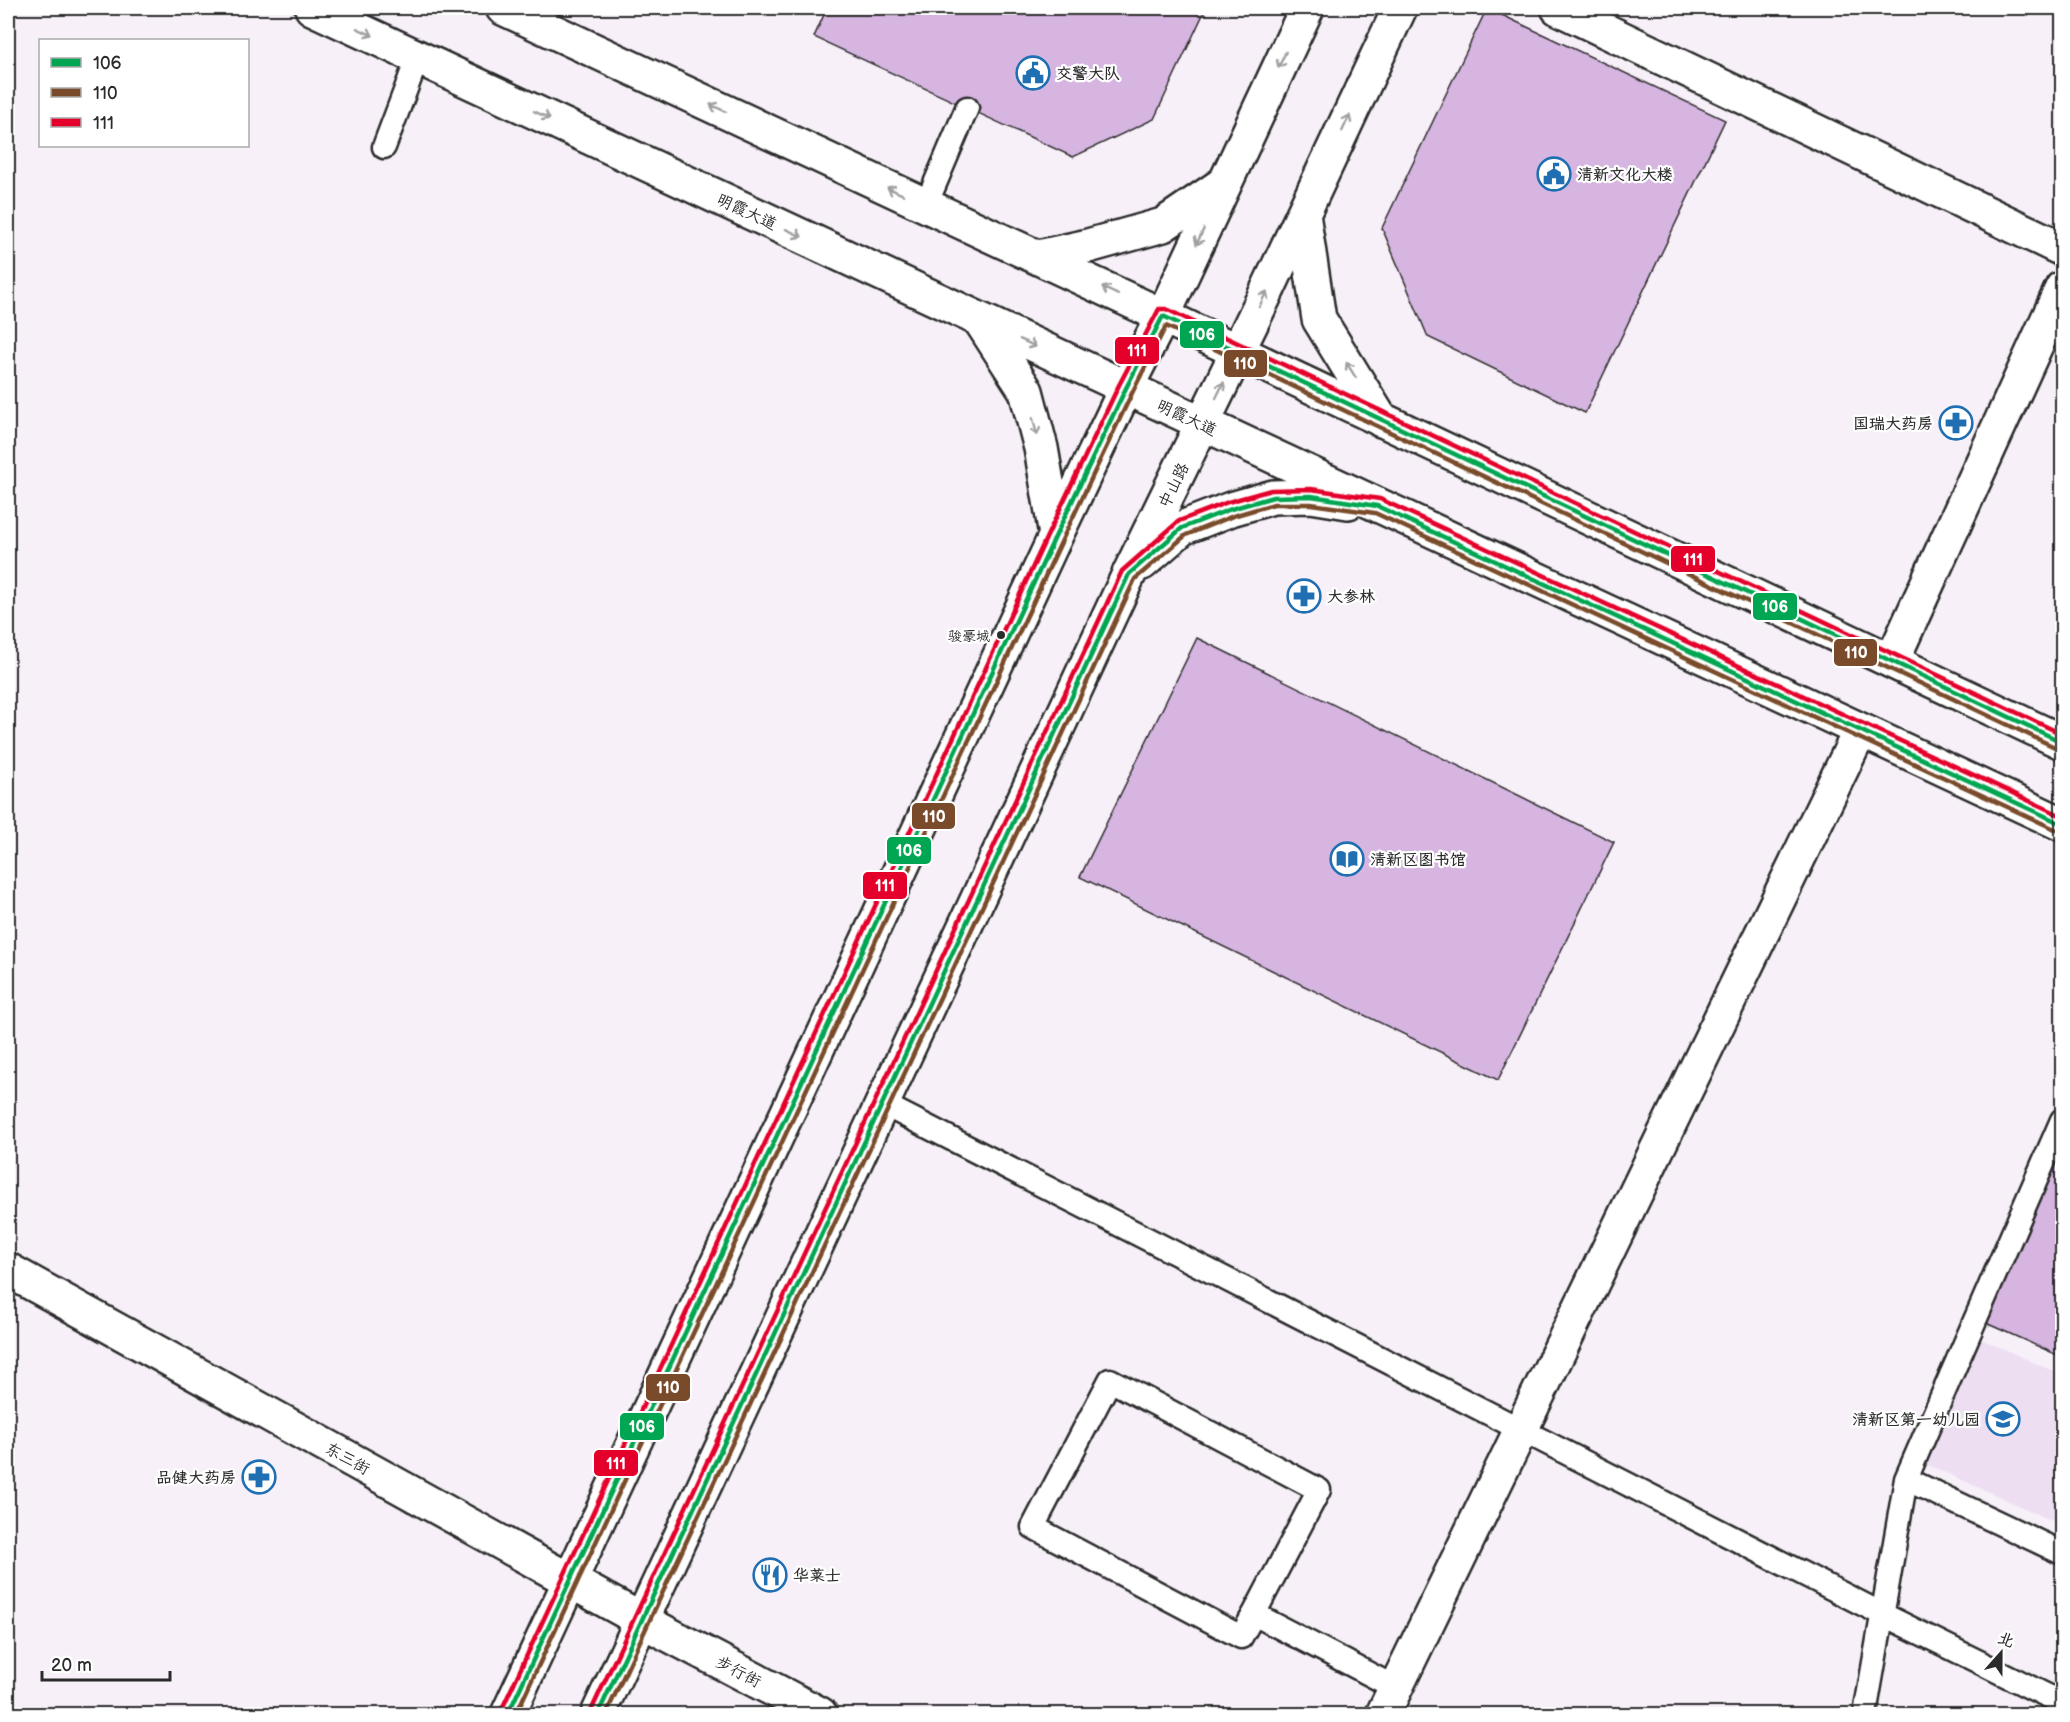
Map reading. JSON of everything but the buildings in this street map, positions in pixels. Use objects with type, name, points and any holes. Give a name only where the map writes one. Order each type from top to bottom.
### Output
[{"type":"main road","name":"明霞大道","points":[[312,8],[2062,824]]},
{"type":"main road","points":[[503,8],[1038,257],[2062,742]]},
{"type":"main road","points":[[508,1714],[1056,535],[1163,316],[1307,8]]},
{"type":"main road","name":"中山路","points":[[598,1714],[1130,574],[1238,352],[1400,8]]},
{"type":"main road","points":[[1558,8],[2062,249]]},
{"type":"main road","points":[[1038,257],[1163,225],[1225,183]]},
{"type":"main road","points":[[1303,214],[1319,320],[1381,420]]},
{"type":"main road","points":[[1892,662],[2062,288]]},
{"type":"main road","points":[[980,320],[1026,391],[1041,448],[1056,535]]},
{"type":"main road","points":[[1130,574],[1182,528],[1231,509],[1273,497],[1311,496],[1377,506]]},
{"type":"main road","points":[[1389,1701],[1860,730]]},
{"type":"main road","name":"东三街","points":[[8,1270],[570,1581],[690,1644]]},
{"type":"main road","name":"步行街","points":[[690,1644],[820,1714]]},
{"type":"lane","points":[[384,147],[418,57]]},
{"type":"lane","points":[[926,205],[967,108]]},
{"type":"lane","points":[[883,1104],[1882,1614],[2062,1703]]},
{"type":"lane","points":[[1865,1714],[1906,1479],[2062,1120]]},
{"type":"lane","points":[[1110,1380],[1319,1490],[1254,1614],[1241,1637],[1033,1527],[1110,1380]]},
{"type":"lane","points":[[1906,1479],[2062,1553]]},
{"type":"lane","points":[[1254,1614],[1389,1701]]},
{"type":"shaded area","name":"清新区第一幼儿园","points":[[1979,1338],[2062,1375],[2062,1525],[1924,1463]]},
{"type":"transit line","name":"111","points":[[501,1711],[1049,532],[1119,385],[1159,309],[1166,309],[2062,734]]},
{"type":"transit line","name":"106","points":[[508,1714],[1056,535],[1163,316],[2062,742]]},
{"type":"transit line","name":"110","points":[[516,1714],[1063,538],[1166,326],[2059,749]]},
{"type":"transit line","name":"111","points":[[591,1711],[1122,571],[1179,521],[1228,502],[1271,490],[1311,489],[1380,499],[2062,816]]},
{"type":"transit line","name":"106","points":[[598,1714],[1129,574],[1182,528],[1231,509],[1273,497],[1311,496],[1377,506],[2062,824]]},
{"type":"transit line","name":"110","points":[[606,1714],[1135,579],[1186,535],[1233,516],[1274,504],[1311,504],[1375,513],[2059,831]]},
{"type":"place","name":"交警大队","points":[[1033,73]]},
{"type":"place","name":"清新文化大楼","points":[[1554,174]]},
{"type":"place","name":"国瑞大药房","points":[[1956,423]]},
{"type":"place","name":"大参林","points":[[1304,596]]},
{"type":"place","name":"骏豪城","points":[[1001,635]]},
{"type":"place","name":"清新区图书馆","points":[[1347,859]]},
{"type":"place","name":"清新区第一幼儿园","points":[[2003,1419]]},
{"type":"place","name":"品健大药房","points":[[259,1477]]},
{"type":"place","name":"华莱士","points":[[770,1575]]}]
